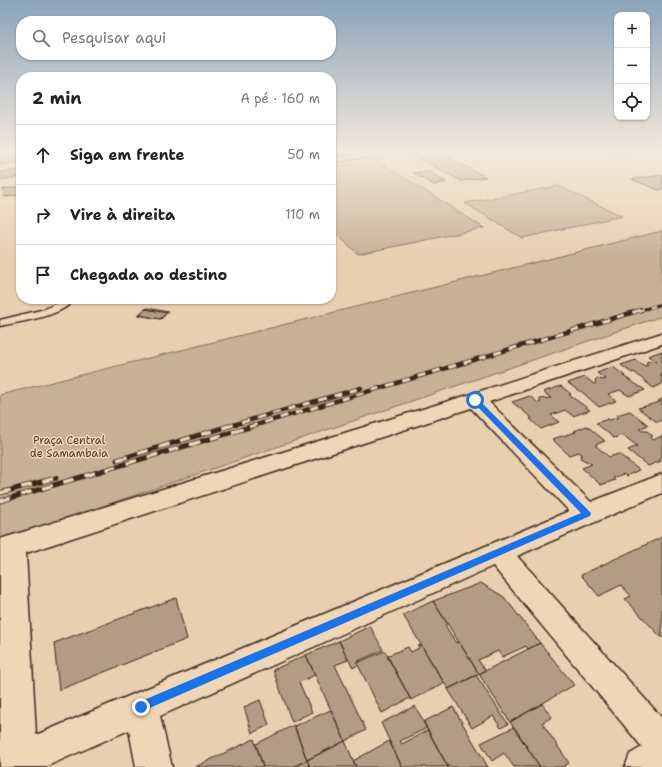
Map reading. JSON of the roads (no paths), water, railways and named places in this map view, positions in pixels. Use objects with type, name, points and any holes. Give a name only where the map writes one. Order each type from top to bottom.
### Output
[{"type":"street","points":[[660,486],[587,514],[497,552],[11,764],[6,548],[475,400],[662,338]]},
{"type":"street","points":[[475,400],[587,514]]},
{"type":"street","points":[[497,552],[662,744]]},
{"type":"street","points":[[141,707],[154,767]]},
{"type":"street","points":[[643,767],[662,754]]},
{"type":"lane","points":[[0,323],[53,310],[65,304]]},
{"type":"railway","points":[[638,311],[662,304]]},
{"type":"railway","points":[[249,427],[641,310]]},
{"type":"railway","points":[[226,427],[361,388]]},
{"type":"railway","points":[[117,460],[229,426]]},
{"type":"railway","points":[[0,501],[253,426]]},
{"type":"railway","points":[[0,493],[56,478]]},
{"type":"park label","name":"Praça Central de Samambaia","points":[[69,446]]}]
